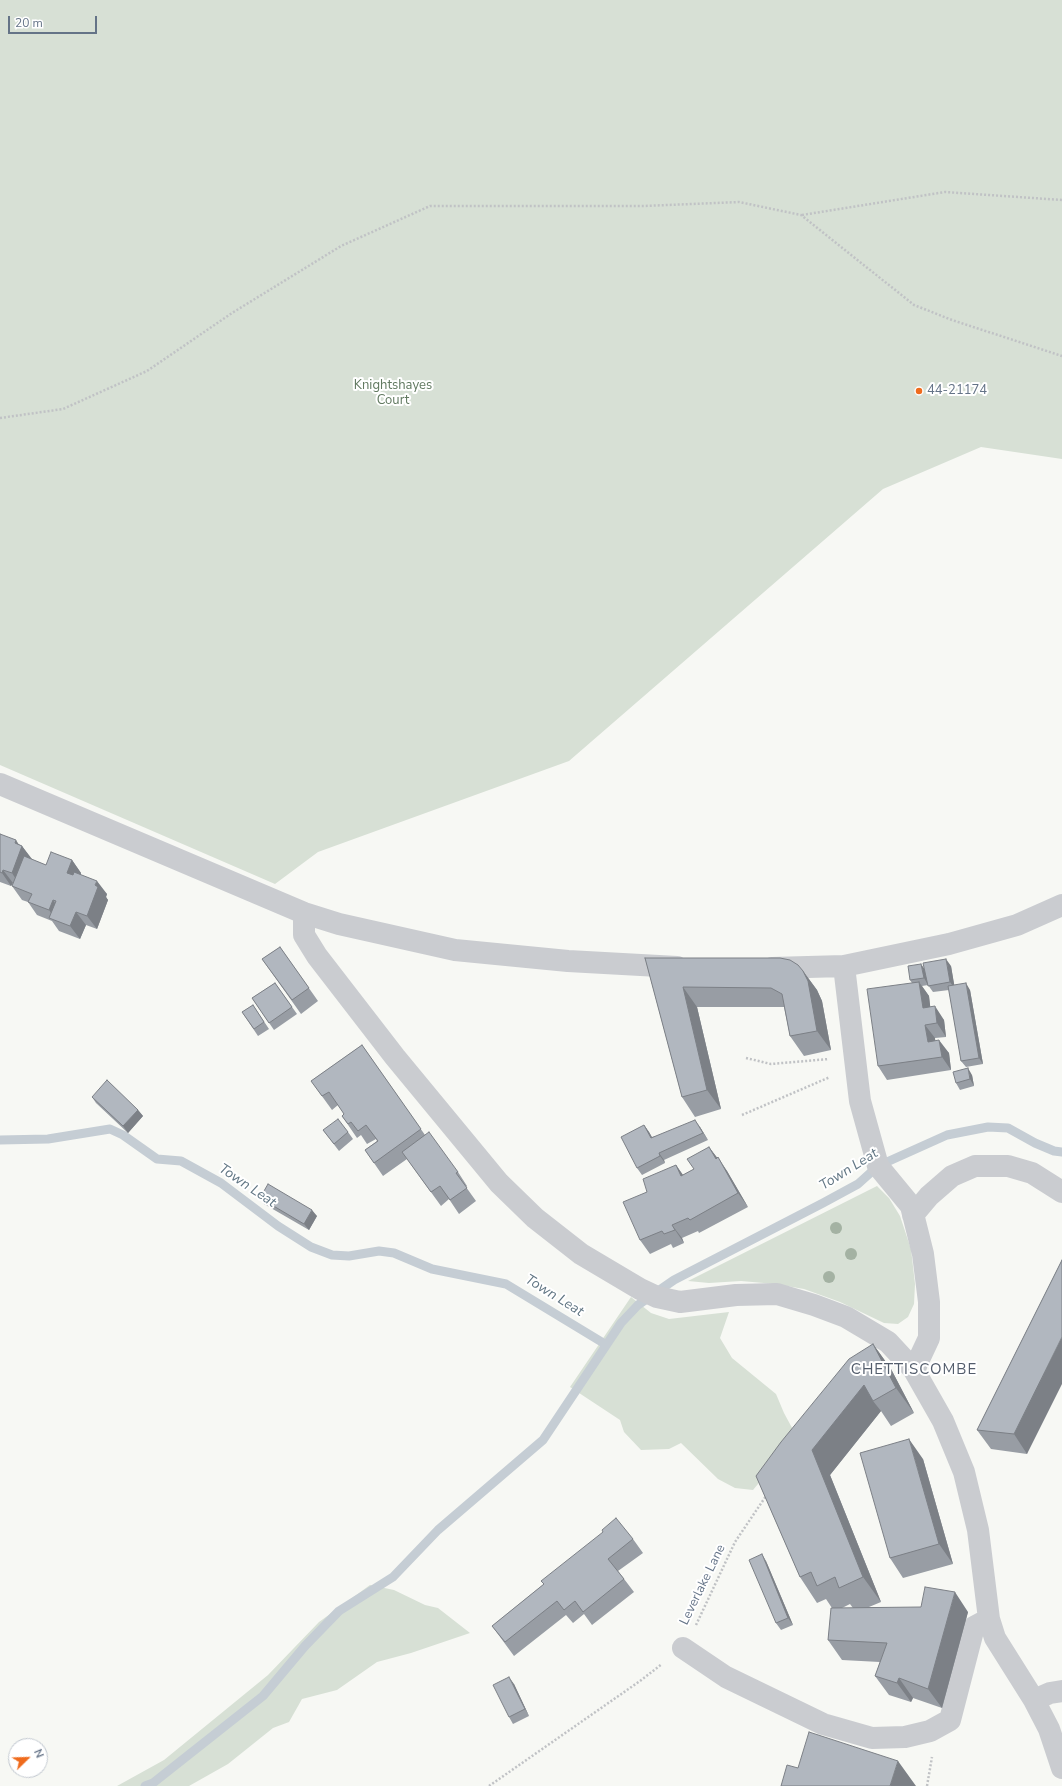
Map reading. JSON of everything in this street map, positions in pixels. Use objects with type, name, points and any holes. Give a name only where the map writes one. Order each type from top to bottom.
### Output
[{"type":"street","points":[[0,784],[304,913],[367,931],[455,950],[568,961],[695,968]]},
{"type":"street","points":[[750,968],[844,966],[949,944],[1017,925],[1062,905]]},
{"type":"street","points":[[304,913],[304,935],[317,956],[394,1057],[499,1184],[535,1218],[580,1254],[640,1289],[658,1297],[680,1302],[736,1295],[778,1294],[846,1317],[888,1342],[914,1370],[943,1421],[964,1472],[978,1530],[989,1619],[995,1638],[1034,1700],[1049,1729],[1062,1768]]},
{"type":"street","points":[[844,966],[860,1101],[878,1166],[911,1206],[923,1254],[929,1302],[929,1338],[914,1370]]},
{"type":"street","points":[[913,1214],[929,1196],[952,1176],[975,1166],[1008,1166],[1032,1173],[1062,1192]]},
{"type":"street","points":[[683,1648],[726,1677],[823,1724],[872,1738],[906,1737],[930,1730],[950,1720],[974,1628],[989,1619]]},
{"type":"street","points":[[1034,1700],[1050,1693],[1062,1691]]},
{"type":"path","points":[[0,418],[63,409],[147,371],[232,313],[341,246],[430,206],[644,206],[739,202],[801,215],[945,192],[1062,200]]},
{"type":"path","points":[[801,215],[914,305],[952,320],[1062,356]]},
{"type":"path","points":[[746,1058],[771,1064],[855,1062]]},
{"type":"path","points":[[742,1115],[839,1073],[855,1062]]},
{"type":"path","name":"Leverlake Lane","points":[[489,1786],[640,1681],[683,1648],[735,1542],[767,1495]]},
{"type":"green space","name":"Knightshayes Court","points":[[0,0],[1062,0],[1062,459],[981,447],[883,489],[569,761],[318,852],[275,884],[0,765]]},
{"type":"green space","points":[[877,1186],[889,1198],[900,1216],[911,1249],[915,1284],[914,1304],[908,1317],[898,1324],[884,1323],[840,1302],[804,1289],[775,1284],[741,1281],[709,1283],[688,1281]]},
{"type":"green space","points":[[631,1297],[651,1313],[669,1319],[729,1312],[720,1338],[732,1358],[776,1394],[797,1437],[753,1490],[735,1488],[718,1479],[681,1443],[669,1449],[641,1450],[624,1432],[620,1420],[570,1387]]},
{"type":"green space","points":[[370,1585],[394,1590],[425,1605],[438,1608],[470,1633],[411,1653],[377,1662],[337,1690],[302,1699],[289,1722],[273,1728],[228,1764],[189,1786],[117,1786],[164,1760],[268,1675],[319,1622]]},
{"type":"building","points":[[0,834],[16,840],[15,843],[22,846],[12,873],[3,870],[2,873],[0,872]]},
{"type":"building","points":[[51,852],[72,860],[67,873],[73,875],[74,872],[97,881],[95,885],[98,887],[87,916],[76,912],[70,926],[49,918],[56,901],[53,900],[49,910],[28,902],[32,894],[12,886],[24,856],[46,865]]},
{"type":"building","points":[[280,947],[309,988],[292,1000],[262,959]]},
{"type":"building","points":[[645,958],[780,958],[790,960],[798,965],[808,981],[817,1031],[790,1036],[782,994],[771,988],[683,987],[707,1090],[682,1097]]},
{"type":"building","points":[[946,959],[950,982],[928,986],[923,963]]},
{"type":"building","points":[[921,964],[924,978],[910,980],[908,966]]},
{"type":"building","points":[[919,982],[923,1008],[935,1006],[937,1023],[925,1025],[928,1042],[939,1040],[942,1057],[878,1066],[867,989]]},
{"type":"building","points":[[275,983],[292,1007],[269,1023],[252,998]]},
{"type":"building","points":[[966,983],[979,1058],[961,1061],[948,986]]},
{"type":"building","points":[[253,1005],[264,1022],[254,1029],[242,1012]]},
{"type":"building","points":[[362,1045],[421,1129],[374,1163],[365,1150],[378,1141],[366,1125],[358,1131],[351,1122],[348,1124],[342,1116],[344,1114],[329,1092],[322,1096],[311,1081]]},
{"type":"building","points":[[968,1068],[970,1079],[956,1083],[953,1072]]},
{"type":"building","points":[[107,1080],[138,1110],[123,1126],[92,1097]]},
{"type":"building","points":[[338,1119],[348,1132],[334,1144],[323,1130]]},
{"type":"building","points":[[695,1120],[703,1133],[659,1153],[660,1156],[637,1168],[621,1137],[644,1125],[651,1138]]},
{"type":"building","points":[[429,1132],[458,1172],[456,1173],[467,1188],[450,1200],[440,1186],[431,1192],[402,1152]]},
{"type":"building","points":[[709,1147],[716,1159],[718,1157],[738,1193],[690,1220],[688,1218],[672,1225],[675,1230],[664,1234],[662,1231],[640,1240],[623,1202],[647,1192],[643,1179],[676,1165],[681,1176],[694,1169],[687,1159]]},
{"type":"building","points":[[268,1184],[312,1210],[304,1224],[260,1198]]},
{"type":"building","points":[[1062,1260],[1062,1337],[1014,1434],[977,1430]]},
{"type":"building","points":[[873,1344],[896,1388],[873,1401],[864,1385],[812,1450],[863,1577],[839,1588],[835,1577],[817,1586],[811,1572],[800,1577],[756,1476],[781,1442],[849,1359]]},
{"type":"building","points":[[909,1439],[939,1544],[890,1558],[860,1453]]},
{"type":"building","points":[[616,1518],[633,1539],[608,1559],[624,1579],[583,1612],[575,1601],[564,1610],[557,1601],[505,1642],[492,1626],[544,1584],[541,1581],[603,1532],[602,1530]]},
{"type":"building","points":[[762,1554],[788,1618],[776,1623],[749,1560]]},
{"type":"building","points":[[925,1587],[955,1592],[928,1689],[899,1678],[897,1683],[875,1676],[887,1643],[828,1640],[831,1608],[921,1607]]},
{"type":"building","points":[[509,1677],[525,1709],[509,1717],[493,1685]]},
{"type":"building","points":[[809,1732],[898,1761],[890,1786],[781,1786],[787,1765],[798,1768]]},
{"type":"waterway","points":[[145,1786],[153,1783],[263,1696],[305,1646],[339,1611],[393,1577],[438,1530],[543,1440],[621,1323],[638,1305],[674,1280],[858,1184],[878,1166],[947,1135],[988,1127],[1008,1128],[1035,1143],[1054,1151],[1062,1152]]},
{"type":"waterway","name":"Town Leat","points":[[0,1140],[48,1139],[110,1129],[123,1135],[157,1159],[181,1161],[221,1183],[278,1226],[311,1247],[332,1255],[349,1256],[379,1251],[394,1253],[432,1269],[506,1284],[605,1344]]},
{"type":"place","name":"44-21174","points":[[919,391]]},
{"type":"district","name":"CHETTISCOMBE","points":[[914,1370]]}]
